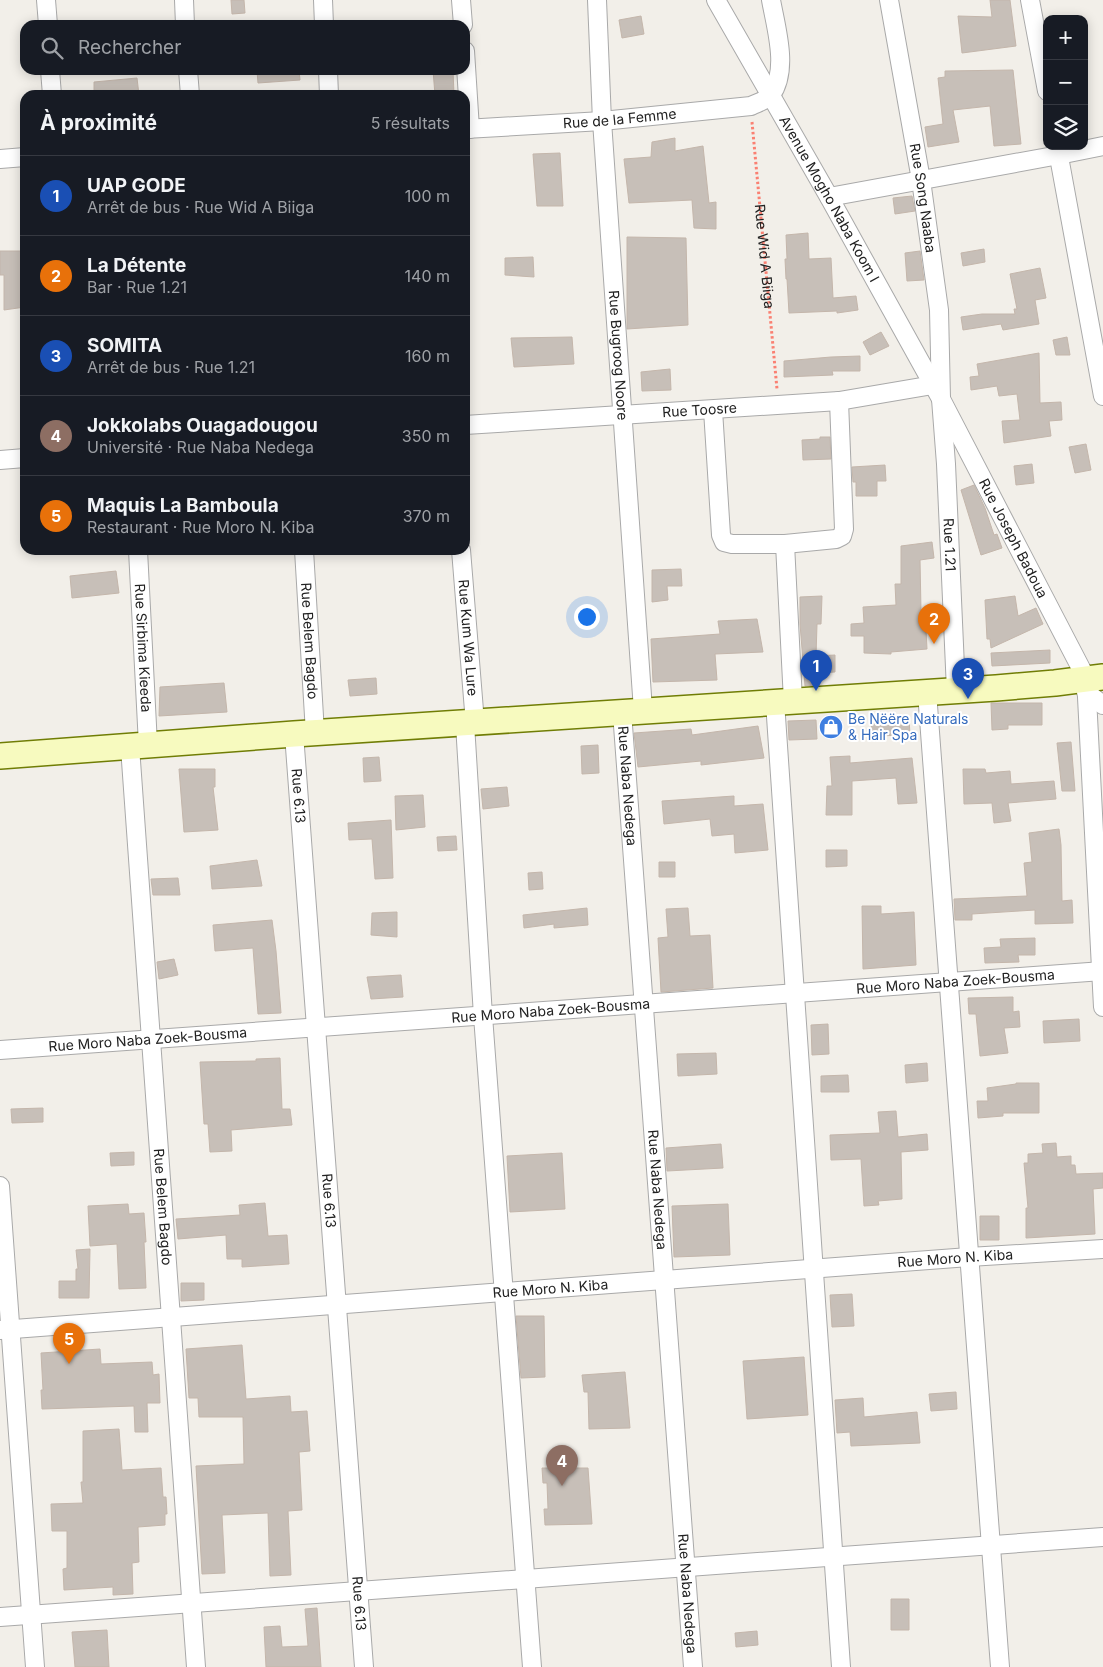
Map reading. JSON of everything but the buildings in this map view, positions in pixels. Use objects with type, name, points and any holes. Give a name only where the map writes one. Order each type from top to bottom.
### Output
[{"type":"main road","points":[[0,756],[305,733],[470,724],[633,711],[1092,682]]},
{"type":"street","points":[[46,0],[48,20]]},
{"type":"street","points":[[184,0],[185,20]]},
{"type":"street","points":[[323,0],[324,20]]},
{"type":"street","points":[[461,0],[463,20]]},
{"type":"street","name":"Rue Bugroog Noore","points":[[597,0],[602,121],[623,416],[633,711]]},
{"type":"street","name":"Avenue Mogho Naba Koom I","points":[[716,0],[829,197],[937,392]]},
{"type":"street","points":[[770,96],[780,75],[780,58],[771,0]]},
{"type":"street","name":"Rue Song Naaba","points":[[889,0],[921,180],[939,310],[937,392]]},
{"type":"street","points":[[1030,0],[1043,70]]},
{"type":"street","points":[[50,75],[52,90]]},
{"type":"street","points":[[188,75],[190,90]]},
{"type":"street","points":[[328,75],[329,90]]},
{"type":"street","points":[[466,75],[466,90]]},
{"type":"street","name":"Rue de la Femme","points":[[470,129],[602,121],[751,106],[770,96]]},
{"type":"street","points":[[829,197],[1058,151],[1103,146]]},
{"type":"street","points":[[1058,151],[1103,396]]},
{"type":"street","points":[[0,159],[20,158]]},
{"type":"street","name":"Rue Toosre","points":[[470,425],[778,406],[937,392]]},
{"type":"street","name":"Rue Joseph Badoua","points":[[937,392],[1092,682]]},
{"type":"street","name":"Rue 1.21","points":[[937,392],[946,464],[956,690]]},
{"type":"street","points":[[713,410],[721,535],[724,542],[732,544],[785,544],[836,539],[842,536],[844,529],[839,401]]},
{"type":"street","points":[[0,460],[20,458]]},
{"type":"street","points":[[785,544],[784,701],[795,993],[841,1667]]},
{"type":"street","name":"Rue Sirbima Kieeda","points":[[138,555],[139,746]]},
{"type":"street","name":"Rue Belem Bagdo","points":[[304,555],[305,733]]},
{"type":"street","name":"Rue Kum Wa Lure","points":[[461,555],[482,1016],[532,1667]]},
{"type":"street","points":[[1092,682],[1103,705]]},
{"type":"street","points":[[1092,682],[1103,1007]]},
{"type":"street","points":[[927,692],[1000,1667]]},
{"type":"street","name":"Rue Naba Nedega","points":[[633,711],[644,1004],[693,1667]]},
{"type":"street","name":"Rue 6.13","points":[[305,733],[316,1027],[364,1667]]},
{"type":"street","name":"Rue Belem Bagdo","points":[[139,746],[150,1039],[196,1667]]},
{"type":"street","name":"Rue Moro Naba Zoek-Bousma","points":[[0,1050],[1102,971]]},
{"type":"street","points":[[0,1186],[5,1329],[35,1667]]},
{"type":"street","name":"Rue Moro N. Kiba","points":[[5,1329],[813,1268],[1103,1249]]},
{"type":"street","points":[[0,1617],[1103,1537]]},
{"type":"path","name":"Rue Wid A Biiga","points":[[751,106],[778,406]]},
{"type":"place","name":"La Détente","points":[[934,644]]},
{"type":"place","name":"UAP GODE","points":[[816,691]]},
{"type":"place","name":"SOMITA","points":[[968,699]]},
{"type":"place","name":"Be Nëëre Naturals & Hair Spa","points":[[831,727]]},
{"type":"place","name":"Maquis La Bamboula","points":[[69,1364]]},
{"type":"place","name":"Jokkolabs Ouagadougou","points":[[562,1486]]}]
